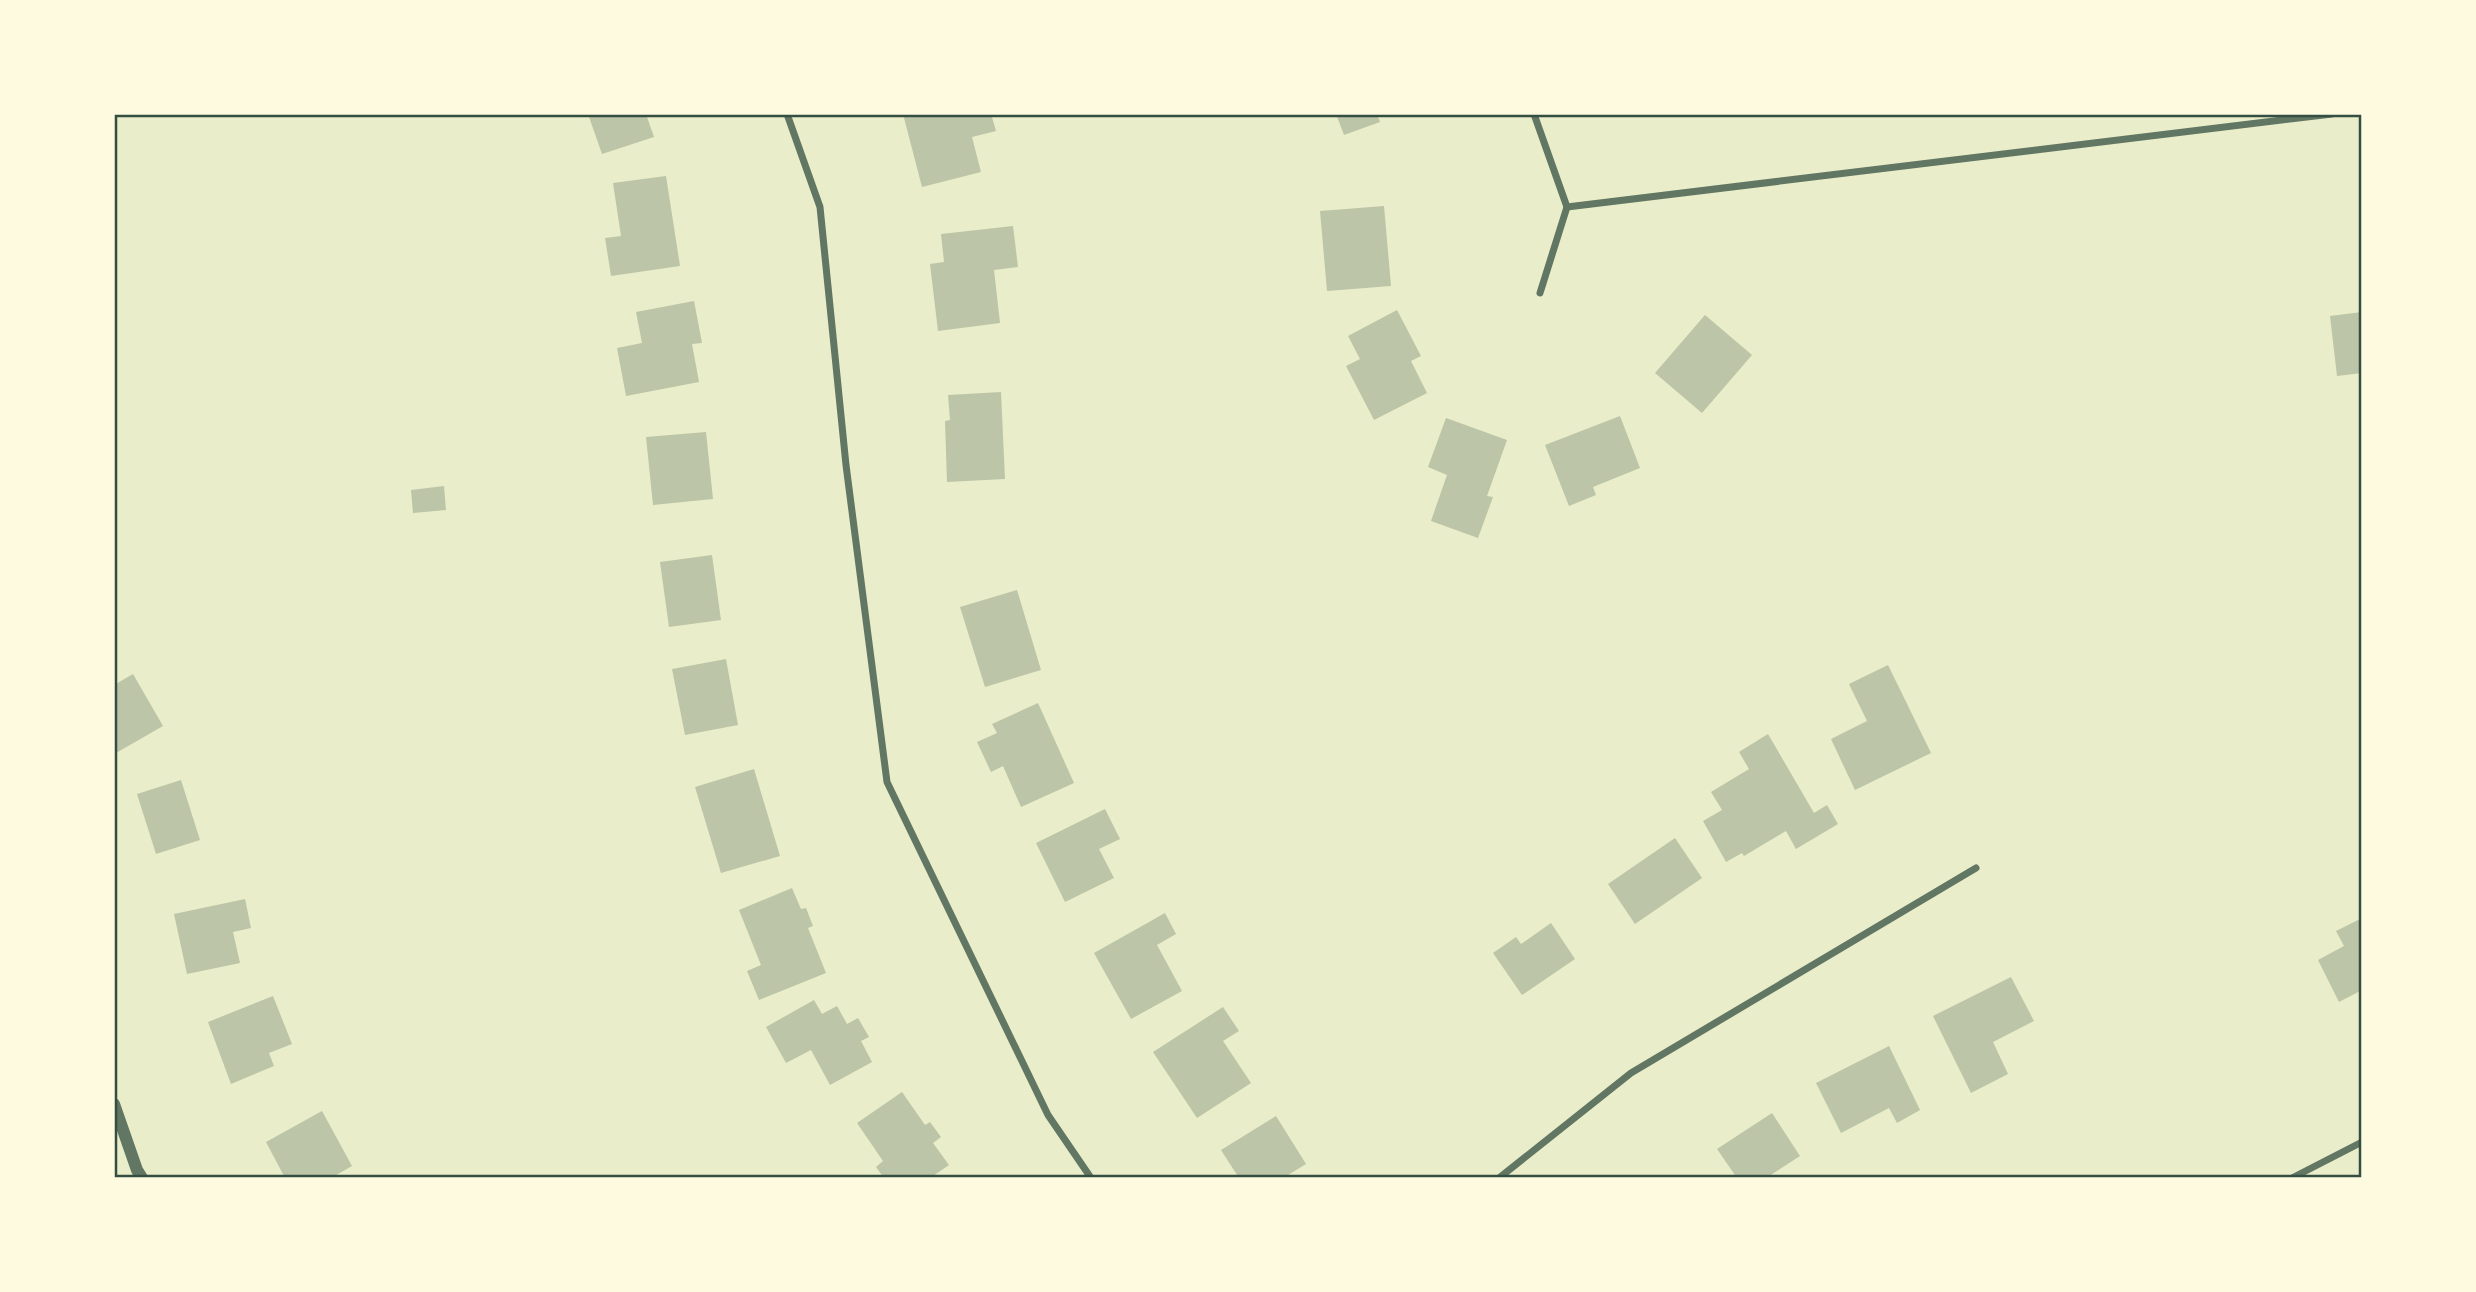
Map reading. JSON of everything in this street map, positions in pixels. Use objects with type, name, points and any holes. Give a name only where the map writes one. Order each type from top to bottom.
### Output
[{"type":"street","points":[[788,114],[820,207],[846,465],[887,782],[1048,1115],[1091,1178]]},
{"type":"street","points":[[1534,114],[1567,207],[1540,293]]},
{"type":"street","points":[[1567,207],[2332,114]]},
{"type":"street","points":[[1499,1178],[1631,1073],[1976,868]]},
{"type":"street","points":[[114,1104],[142,1178]]},
{"type":"street","points":[[2292,1178],[2362,1142]]},
{"type":"building","points":[[588,114],[646,114],[654,137],[602,154]]},
{"type":"building","points":[[903,114],[991,114],[996,131],[972,137],[981,172],[922,187]]},
{"type":"building","points":[[1336,114],[1377,114],[1380,122],[1344,135]]},
{"type":"building","points":[[666,176],[680,266],[611,276],[605,238],[621,236],[613,183]]},
{"type":"building","points":[[1384,206],[1391,286],[1327,291],[1320,211]]},
{"type":"building","points":[[1013,226],[1018,267],[994,270],[1000,323],[938,331],[930,264],[944,262],[941,234]]},
{"type":"building","points":[[694,301],[702,343],[692,344],[699,382],[626,396],[617,348],[642,343],[636,312]]},
{"type":"building","points":[[1397,310],[1421,356],[1411,361],[1427,393],[1374,420],[1346,366],[1360,359],[1348,336]]},
{"type":"building","points":[[2362,312],[2362,373],[2337,376],[2330,316]]},
{"type":"building","points":[[1705,315],[1752,355],[1702,413],[1655,373]]},
{"type":"building","points":[[1001,392],[1005,479],[947,482],[945,421],[950,420],[948,395]]},
{"type":"building","points":[[1620,416],[1640,468],[1593,487],[1596,495],[1569,506],[1545,445]]},
{"type":"building","points":[[1446,418],[1507,440],[1487,496],[1493,497],[1478,538],[1431,521],[1447,475],[1428,467]]},
{"type":"building","points":[[706,432],[713,499],[653,505],[646,437]]},
{"type":"building","points":[[444,486],[446,510],[413,513],[411,490]]},
{"type":"building","points":[[712,555],[721,620],[669,627],[660,562]]},
{"type":"building","points":[[1017,590],[1041,670],[985,687],[960,607]]},
{"type":"building","points":[[726,659],[738,725],[685,735],[672,669]]},
{"type":"building","points":[[1888,665],[1931,753],[1855,790],[1831,739],[1867,721],[1849,684]]},
{"type":"building","points":[[133,674],[163,726],[116,753],[114,685]]},
{"type":"building","points":[[1038,703],[1074,783],[1021,807],[1003,766],[991,772],[977,742],[997,733],[992,724]]},
{"type":"building","points":[[1768,734],[1814,813],[1827,805],[1838,824],[1796,849],[1786,831],[1744,856],[1742,853],[1726,862],[1703,821],[1722,810],[1711,792],[1749,769],[1739,752]]},
{"type":"building","points":[[754,769],[780,856],[721,873],[695,787]]},
{"type":"building","points":[[181,780],[200,840],[156,854],[137,794]]},
{"type":"building","points":[[1105,809],[1120,839],[1099,849],[1114,878],[1065,902],[1036,843]]},
{"type":"building","points":[[1675,838],[1702,878],[1635,924],[1608,884]]},
{"type":"building","points":[[792,888],[801,909],[806,908],[813,926],[808,928],[826,973],[759,1000],[747,971],[761,965],[739,910]]},
{"type":"building","points":[[245,899],[251,928],[233,932],[240,963],[187,974],[174,914]]},
{"type":"building","points":[[1165,913],[1176,934],[1157,945],[1182,991],[1131,1019],[1094,953]]},
{"type":"building","points":[[2362,918],[2362,990],[2339,1002],[2318,960],[2344,946],[2336,931]]},
{"type":"building","points":[[1551,923],[1575,959],[1522,995],[1493,953],[1516,937],[1521,944]]},
{"type":"building","points":[[2011,977],[2034,1021],[1993,1042],[2008,1074],[1971,1093],[1933,1016]]},
{"type":"building","points":[[273,996],[292,1044],[269,1053],[274,1066],[231,1084],[208,1022]]},
{"type":"building","points":[[814,1000],[822,1014],[837,1006],[847,1024],[858,1018],[869,1037],[861,1041],[872,1062],[830,1085],[811,1050],[786,1063],[766,1027]]},
{"type":"building","points":[[1223,1007],[1239,1031],[1223,1041],[1251,1083],[1197,1118],[1153,1052]]},
{"type":"building","points":[[1889,1046],[1920,1110],[1897,1123],[1889,1108],[1841,1133],[1816,1083]]},
{"type":"building","points":[[902,1092],[925,1125],[930,1122],[941,1137],[933,1143],[949,1165],[930,1178],[884,1178],[876,1167],[883,1161],[857,1123]]},
{"type":"building","points":[[322,1111],[352,1166],[331,1178],[285,1178],[266,1142]]},
{"type":"building","points":[[1772,1113],[1800,1156],[1766,1178],[1737,1178],[1717,1149]]},
{"type":"building","points":[[1276,1116],[1306,1164],[1283,1178],[1239,1178],[1221,1150]]}]
